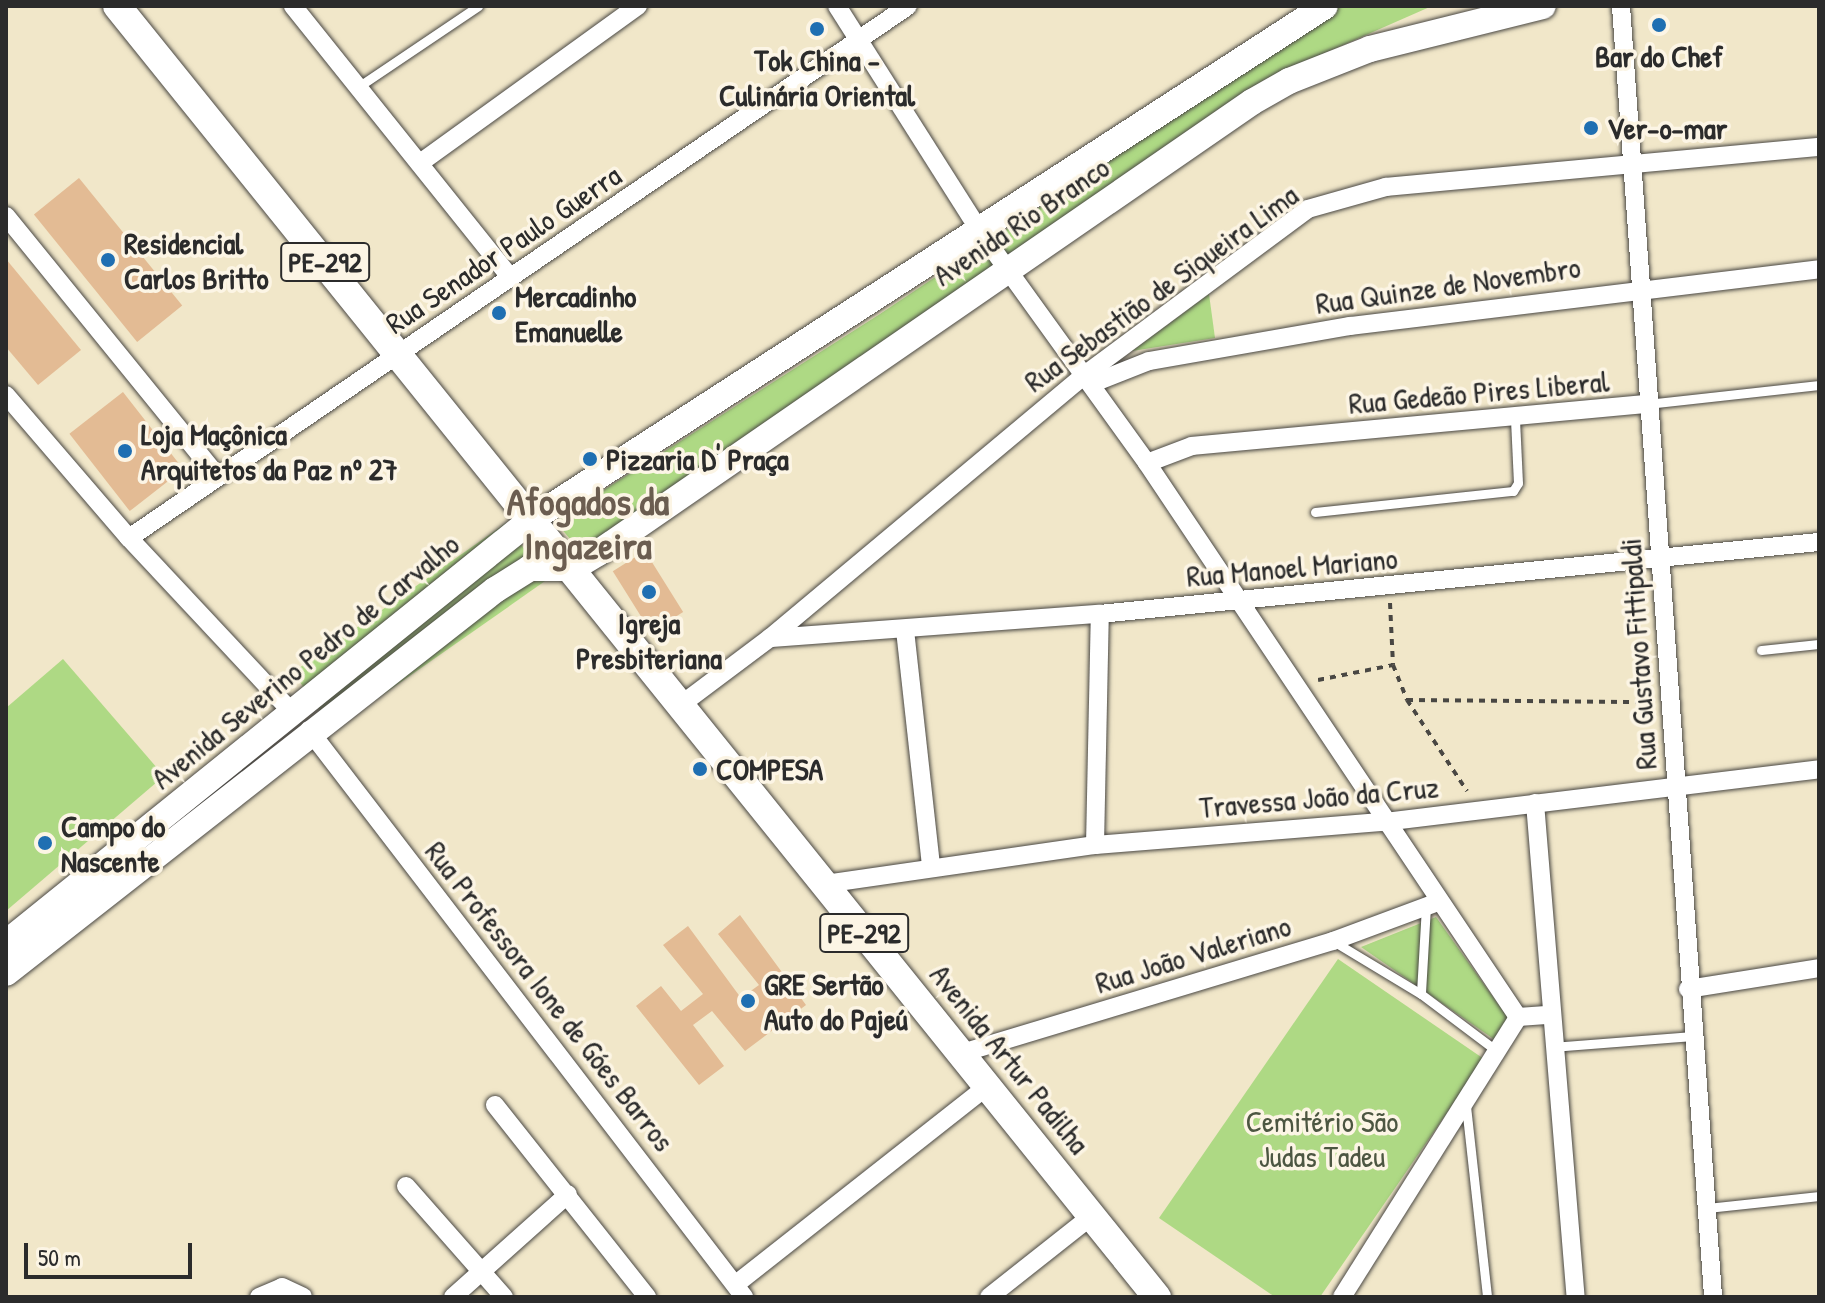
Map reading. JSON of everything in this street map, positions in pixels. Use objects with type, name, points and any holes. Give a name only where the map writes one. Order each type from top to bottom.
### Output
[{"type":"main road","name":"Avenida Artur Padilha","points":[[117,6],[400,353],[1157,1297]]},
{"type":"street","points":[[837,6],[1006,270],[1147,463],[1235,601],[1384,822],[1432,904],[1518,1017]]},
{"type":"street","name":"Rua Senador Paulo Guerra","points":[[129,538],[908,6]]},
{"type":"street","name":"Avenida Rio Branco","points":[[573,568],[1006,270],[1289,81],[1370,49],[1543,6]]},
{"type":"street","name":"Rua Gustavo Fittipaldi","points":[[1621,6],[1688,989],[1713,1297]]},
{"type":"street","points":[[420,163],[635,7]]},
{"type":"street","name":"Avenida Rio Branco","points":[[532,519],[1321,7]]},
{"type":"street","points":[[303,9],[358,87],[510,277]]},
{"type":"street","name":"Rua Sebastião de Siqueira Lima","points":[[682,704],[770,638],[1087,380],[1308,209],[1386,187],[1631,161],[1819,147]]},
{"type":"street","points":[[6,216],[217,476]]},
{"type":"street","name":"Rua Quinze de Novembro","points":[[1087,380],[1135,365],[1227,346],[1639,287],[1819,269]]},
{"type":"street","name":"Rua Professora Ione de Góes Barros","points":[[6,395],[129,538],[301,722],[740,1290]]},
{"type":"street","name":"Rua Gedeão Pires Liberal","points":[[1147,463],[1192,446],[1515,420],[1647,404]]},
{"type":"street","name":"Avenida Severino Pedro de Carvalho","points":[[301,722],[532,519]]},
{"type":"street","name":"Rua Manoel Mariano","points":[[770,638],[1100,614],[1819,542]]},
{"type":"street","name":"Avenida Severino Pedro de Carvalho","points":[[6,973],[217,790],[301,722],[515,576],[538,566],[573,568]]},
{"type":"street","points":[[1095,845],[1100,614]]},
{"type":"street","points":[[905,630],[931,865]]},
{"type":"street","name":"Travessa João da Cruz","points":[[824,884],[931,865],[1095,845],[1384,822],[1819,769]]},
{"type":"street","name":"Avenida Severino Pedro de Carvalho","points":[[6,943],[217,790]]},
{"type":"street","points":[[1535,803],[1550,1015],[1576,1297]]},
{"type":"street","name":"Rua João Valeriano","points":[[962,1053],[1333,941],[1432,904]]},
{"type":"street","points":[[1688,989],[1819,968]]},
{"type":"street","points":[[1518,1017],[1550,1015]]},
{"type":"street","points":[[1342,1297],[1466,1106],[1518,1017]]},
{"type":"street","points":[[740,1290],[988,1086]]},
{"type":"street","points":[[495,1105],[647,1297]]},
{"type":"street","points":[[406,1186],[504,1297]]},
{"type":"street","points":[[453,1297],[568,1194]]},
{"type":"street","points":[[989,1297],[1093,1215]]},
{"type":"street","points":[[259,1297],[282,1287],[303,1297]]},
{"type":"lane","points":[[358,87],[478,6]]},
{"type":"lane","name":"Rua Gedeão Pires Liberal","points":[[1647,404],[1819,385]]},
{"type":"lane","points":[[1315,512],[1513,491],[1518,483],[1515,420]]},
{"type":"lane","points":[[1761,650],[1819,644]]},
{"type":"lane","points":[[1421,994],[1432,904]]},
{"type":"lane","points":[[1333,941],[1421,994],[1497,1051]]},
{"type":"lane","points":[[1553,1047],[1692,1036]]},
{"type":"lane","points":[[1466,1106],[1487,1297]]},
{"type":"lane","points":[[1707,1208],[1819,1196]]},
{"type":"path","points":[[1390,587],[1393,665],[1407,700],[1479,810]]},
{"type":"path","points":[[1293,685],[1393,665]]},
{"type":"path","points":[[1407,700],[1668,702]]},
{"type":"green space","points":[[1340,6],[1432,6],[1264,80],[580,551],[555,521],[880,314]]},
{"type":"green space","points":[[1209,294],[1215,338],[1132,351]]},
{"type":"green space","points":[[506,523],[546,580],[333,729],[293,672]]},
{"type":"green space","name":"Campo do Nascente","points":[[63,659],[164,776],[6,911],[6,708]]},
{"type":"green space","points":[[1436,917],[1508,1018],[1495,1040],[1361,947]]},
{"type":"green space","name":"Cemitério São Judas Tadeu","points":[[1338,959],[1484,1059],[1320,1297],[1275,1297],[1159,1218]]},
{"type":"building","name":"Residencial Carlos Britto","points":[[79,178],[182,305],[137,342],[34,215]]},
{"type":"building","name":"Residencial Carlos Britto","points":[[6,259],[81,350],[38,385],[6,347]]},
{"type":"building","name":"Loja Maçônica Arquitetos da Paz nº 27","points":[[123,392],[183,469],[130,511],[69,434]]},
{"type":"building","name":"Igreja Presbiteriana","points":[[645,551],[683,612],[651,632],[613,571]]},
{"type":"building","name":"GRE Sertão Auto do Pajeú","points":[[740,915],[806,1005],[745,1051],[712,1011],[693,1025],[724,1066],[699,1085],[636,1006],[661,986],[681,1011],[703,994],[663,945],[688,926],[741,998],[759,985],[718,934]]},
{"type":"place","name":"Bar do Chef","points":[[1659,25]]},
{"type":"place","name":"Tok China - Culinária Oriental","points":[[817,29]]},
{"type":"place","name":"Ver-o-mar","points":[[1591,128]]},
{"type":"place","name":"Residencial Carlos Britto","points":[[108,260]]},
{"type":"place","name":"Mercadinho Emanuelle","points":[[499,313]]},
{"type":"place","name":"Loja Maçônica Arquitetos da Paz nº 27","points":[[125,451]]},
{"type":"place","name":"Pizzaria D' Praça","points":[[590,459]]},
{"type":"place","name":"Igreja Presbiteriana","points":[[649,592]]},
{"type":"place","name":"COMPESA","points":[[700,769]]},
{"type":"place","name":"Campo do Nascente","points":[[45,843]]},
{"type":"place","name":"GRE Sertão Auto do Pajeú","points":[[748,1001]]},
{"type":"district","name":"Afogados da Ingazeira","points":[[588,524]]}]
